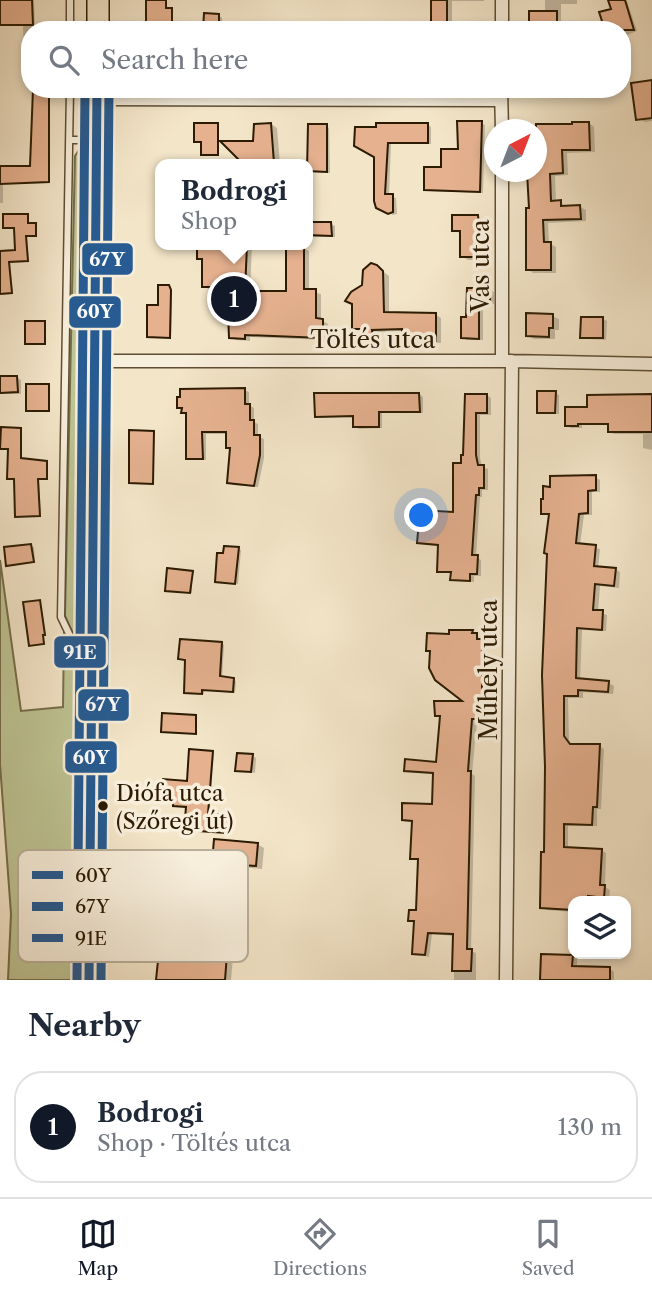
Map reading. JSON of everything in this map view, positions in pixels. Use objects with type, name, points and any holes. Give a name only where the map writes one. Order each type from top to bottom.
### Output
[{"type":"main road","points":[[98,0],[98,21]]},
{"type":"main road","points":[[90,850],[97,98]]},
{"type":"main road","points":[[89,962],[89,980]]},
{"type":"street","points":[[502,0],[502,21]]},
{"type":"street","points":[[502,98],[502,119]]},
{"type":"street","name":"Vas utca","points":[[502,182],[507,361]]},
{"type":"street","name":"Töltés utca","points":[[94,361],[507,361],[652,364]]},
{"type":"street","name":"Műhely utca","points":[[506,980],[507,361]]},
{"type":"lane","points":[[70,0],[70,21]]},
{"type":"lane","points":[[70,98],[61,617],[92,682]]},
{"type":"lane","points":[[70,140],[97,140]]},
{"type":"green space","points":[[81,147],[85,152],[82,646],[79,647],[65,616],[75,156]]},
{"type":"green space","points":[[0,560],[21,711],[63,707],[64,632],[81,666],[79,850],[18,850],[18,962],[77,962],[78,980],[8,980],[11,914],[0,764]]},
{"type":"building","points":[[0,0],[32,0],[33,21],[21,21],[21,25],[0,25]]},
{"type":"building","points":[[146,0],[166,0],[166,8],[172,8],[172,21],[146,21]]},
{"type":"building","points":[[431,0],[447,0],[447,21],[431,21]]},
{"type":"building","points":[[608,0],[625,0],[634,30],[631,30],[631,21],[602,21],[599,12],[611,9]]},
{"type":"building","points":[[529,11],[557,11],[557,21],[529,21]]},
{"type":"building","points":[[204,13],[219,14],[219,21],[204,21]]},
{"type":"building","points":[[652,80],[652,118],[636,120],[631,83]]},
{"type":"building","points":[[33,98],[49,98],[49,182],[0,184],[0,166],[30,166]]},
{"type":"building","points":[[457,121],[482,121],[480,192],[424,190],[424,167],[441,167],[441,149],[458,149]]},
{"type":"building","points":[[589,122],[590,150],[562,150],[563,173],[550,174],[551,201],[561,200],[561,206],[580,205],[581,219],[543,220],[544,242],[551,242],[551,270],[526,270],[528,182],[547,182],[547,124]]},
{"type":"building","points":[[194,123],[218,123],[218,155],[201,155],[201,142],[194,142]]},
{"type":"building","points":[[271,123],[274,159],[238,159],[220,141],[253,141],[254,124]]},
{"type":"building","points":[[376,123],[428,123],[428,143],[388,143],[385,194],[393,194],[393,212],[388,214],[376,208],[374,201],[374,157],[354,146],[355,127],[376,127]]},
{"type":"building","points":[[308,124],[327,124],[327,172],[313,171],[313,159],[307,159]]},
{"type":"building","points":[[3,214],[28,214],[28,223],[36,223],[36,236],[26,236],[28,261],[9,262],[12,293],[0,294],[0,251],[15,250],[14,228],[3,228]]},
{"type":"building","points":[[452,215],[478,215],[481,257],[460,257],[460,231],[452,231]]},
{"type":"building","points":[[313,222],[331,222],[332,236],[313,235]]},
{"type":"building","points":[[197,250],[247,250],[245,291],[286,291],[286,250],[304,250],[304,289],[316,289],[316,318],[323,319],[323,338],[245,335],[245,339],[229,338],[227,287],[202,287],[202,259],[197,259]]},
{"type":"building","points":[[371,263],[383,271],[384,312],[436,313],[436,341],[402,340],[402,329],[372,330],[373,338],[361,338],[361,329],[352,329],[352,304],[345,301],[351,292],[362,285],[363,270]]},
{"type":"building","points":[[158,285],[169,285],[171,290],[170,338],[147,337],[147,305],[158,305]]},
{"type":"building","points":[[467,288],[490,288],[490,303],[479,302],[479,339],[461,338],[461,317],[466,317]]},
{"type":"building","points":[[526,313],[553,314],[553,328],[549,328],[549,337],[526,336]]},
{"type":"building","points":[[581,317],[603,317],[603,338],[580,338]]},
{"type":"building","points":[[25,321],[45,321],[45,344],[25,344]]},
{"type":"building","points":[[0,376],[17,376],[18,392],[0,393]]},
{"type":"building","points":[[26,384],[49,384],[49,411],[26,411]]},
{"type":"building","points":[[245,388],[245,404],[250,404],[254,435],[260,435],[260,455],[254,486],[227,483],[230,448],[226,448],[226,432],[202,432],[203,459],[186,459],[186,413],[181,413],[182,408],[177,408],[180,389]]},
{"type":"building","points":[[537,391],[556,391],[555,413],[537,413]]},
{"type":"building","points":[[314,393],[419,393],[420,412],[379,412],[379,427],[353,427],[353,416],[315,417]]},
{"type":"building","points":[[465,394],[487,394],[487,413],[476,413],[476,455],[478,465],[484,465],[484,488],[479,488],[479,495],[476,495],[472,555],[478,555],[477,574],[470,574],[470,581],[450,580],[451,572],[437,572],[438,545],[417,543],[420,510],[453,512],[453,463],[461,463],[463,455]]},
{"type":"building","points":[[652,394],[652,432],[608,432],[608,424],[565,426],[565,407],[587,407],[587,395]]},
{"type":"building","points":[[1,427],[21,428],[21,458],[47,461],[47,479],[38,479],[40,516],[15,517],[14,479],[7,479],[8,449],[0,449]]},
{"type":"building","points":[[129,430],[154,431],[153,484],[129,483]]},
{"type":"building","points":[[596,475],[596,490],[588,491],[588,513],[579,514],[576,543],[596,545],[594,566],[616,568],[614,586],[595,584],[593,610],[603,610],[602,630],[577,628],[576,678],[609,681],[608,692],[578,690],[578,696],[564,696],[564,736],[570,744],[600,744],[597,807],[593,807],[592,825],[564,824],[564,847],[602,849],[600,885],[605,885],[604,896],[568,896],[568,910],[540,908],[545,767],[542,675],[547,554],[544,553],[549,514],[541,514],[541,499],[543,486],[550,487],[550,476]]},
{"type":"building","points":[[31,544],[34,562],[6,566],[4,547]]},
{"type":"building","points":[[224,546],[239,547],[235,584],[215,582],[217,553],[223,553]]},
{"type":"building","points":[[167,568],[193,571],[190,593],[165,591]]},
{"type":"building","points":[[40,600],[44,644],[29,646],[23,602]]},
{"type":"building","points":[[449,630],[473,630],[472,633],[477,633],[477,639],[482,639],[482,719],[472,719],[468,771],[471,771],[467,949],[472,949],[471,971],[452,971],[453,934],[428,933],[425,955],[412,954],[414,921],[408,921],[409,910],[416,910],[418,859],[410,859],[412,821],[402,820],[402,803],[432,804],[433,773],[404,771],[405,759],[436,762],[440,716],[435,716],[434,701],[462,701],[435,680],[429,668],[427,633],[449,634]]},
{"type":"building","points":[[180,639],[222,642],[220,676],[234,678],[233,692],[202,690],[202,694],[184,693],[185,660],[178,659]]},
{"type":"building","points":[[162,713],[196,715],[196,734],[161,732]]},
{"type":"building","points":[[189,749],[213,751],[208,814],[227,815],[226,833],[184,830],[186,807],[173,806],[173,794],[162,794],[163,779],[187,781]]},
{"type":"building","points":[[237,753],[253,754],[251,772],[235,771]]},
{"type":"building","points":[[214,839],[258,843],[256,866],[248,865],[248,850],[213,850]]},
{"type":"building","points":[[541,954],[568,955],[568,959],[573,959],[572,966],[610,967],[610,980],[540,980]]},
{"type":"building","points":[[158,962],[226,962],[225,980],[156,980]]},
{"type":"transit line","name":"91E","points":[[78,850],[85,98]]},
{"type":"transit line","name":"60Y","points":[[90,850],[97,98]]},
{"type":"transit line","name":"67Y","points":[[102,850],[109,98]]},
{"type":"transit line","name":"91E","points":[[77,962],[77,980]]},
{"type":"transit line","name":"60Y","points":[[89,962],[89,980]]},
{"type":"transit line","name":"67Y","points":[[101,962],[101,980]]},
{"type":"place","name":"Bodrogi","points":[[234,299]]},
{"type":"place","name":"Diófa utca (Szőregi út)","points":[[103,806]]}]
